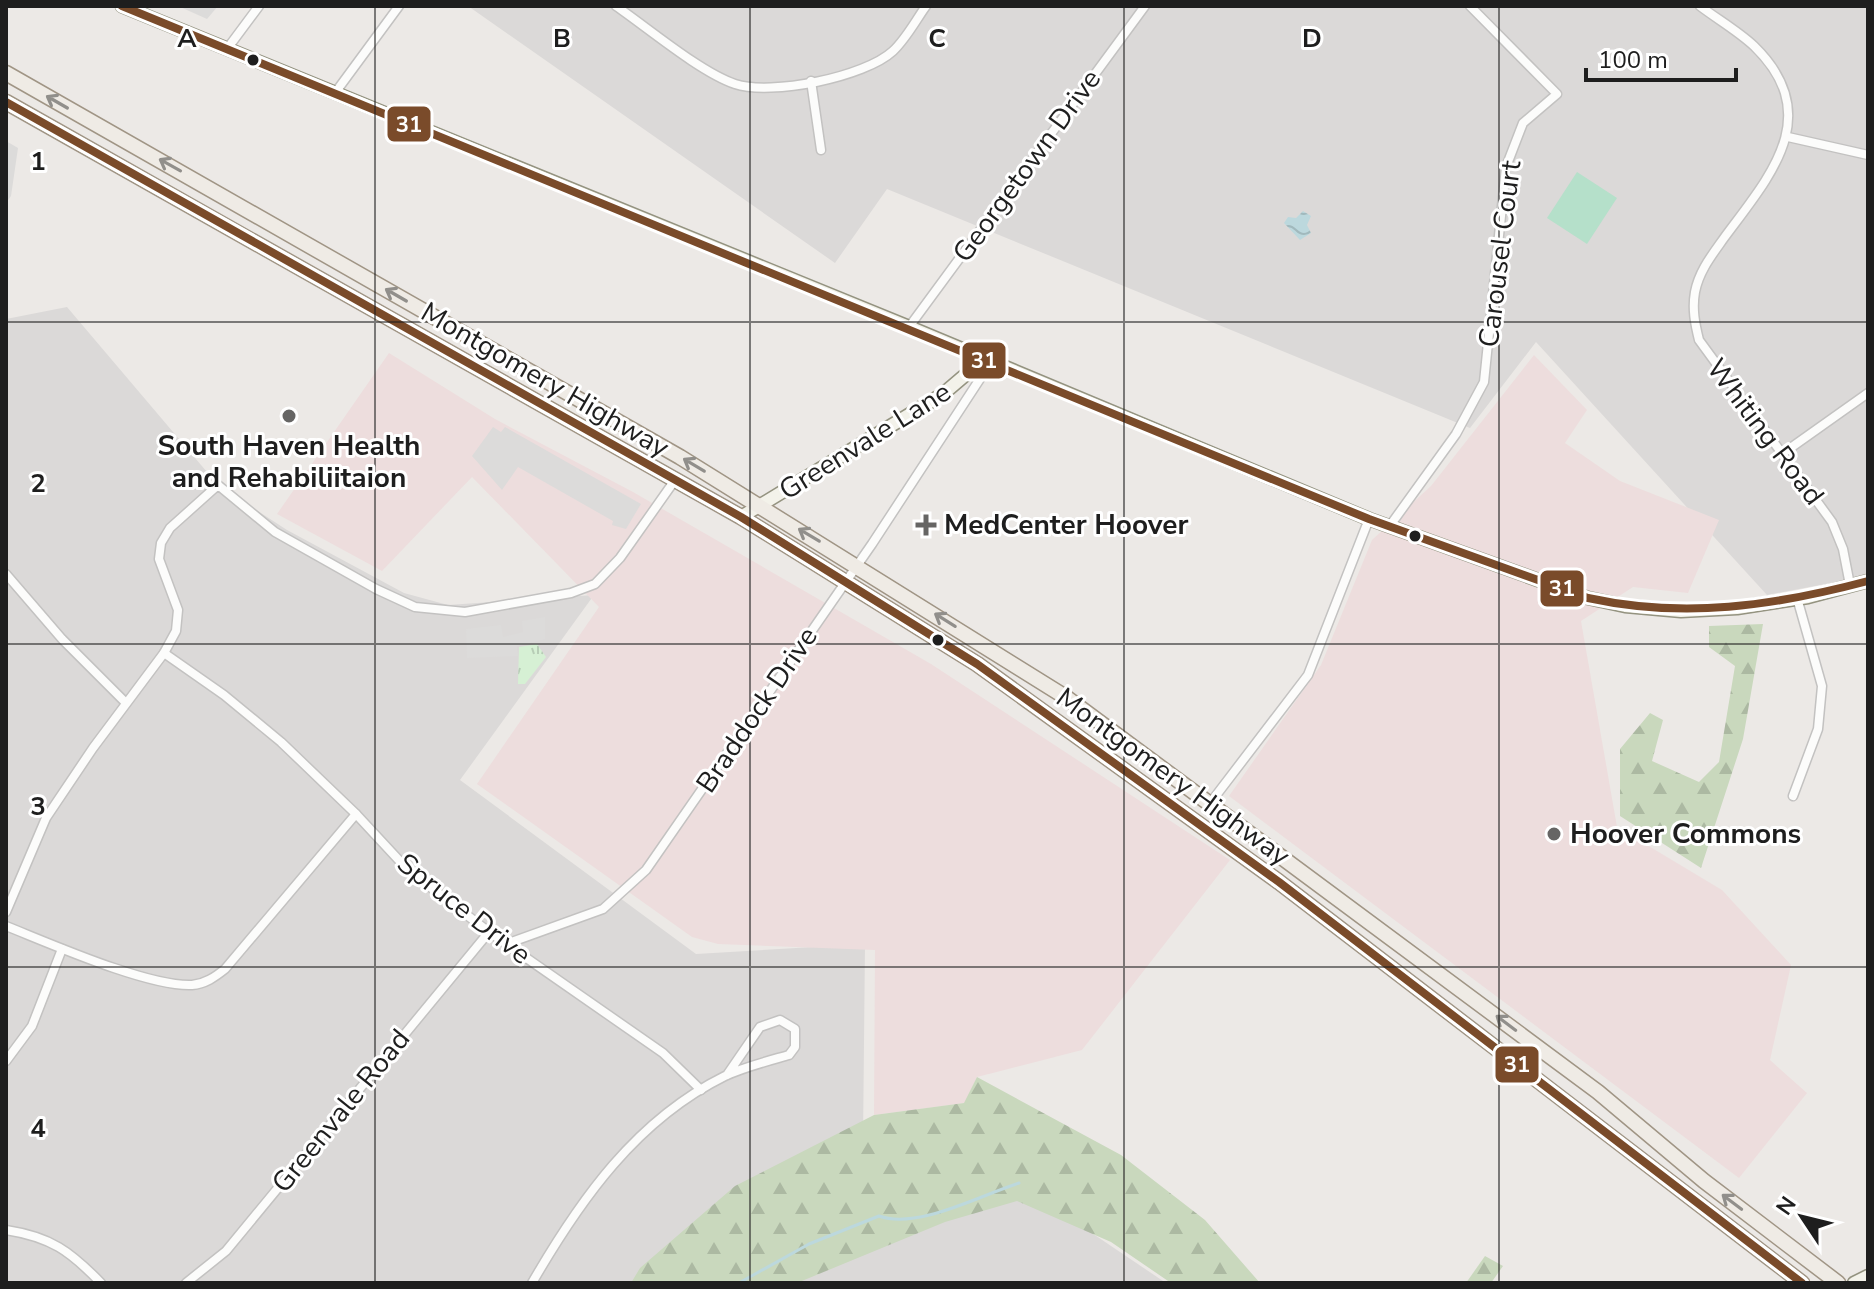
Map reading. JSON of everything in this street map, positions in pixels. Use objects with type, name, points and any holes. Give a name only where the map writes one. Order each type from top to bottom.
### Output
[{"type":"main road","name":"Montgomery Highway","points":[[6,73],[761,506],[1067,698],[1598,1092],[1704,1181],[1838,1283]]},
{"type":"main road","name":"Montgomery Highway","points":[[6,102],[741,517],[977,664],[1124,767],[1802,1283]]},
{"type":"street","points":[[122,6],[909,327],[1369,519],[1588,598],[1625,606],[1690,610],[1797,598],[1868,581]]},
{"type":"street","points":[[227,49],[259,6]]},
{"type":"street","points":[[335,93],[399,6]]},
{"type":"street","points":[[616,6],[736,85],[753,88],[858,71],[882,60],[895,49],[926,6]]},
{"type":"street","name":"Georgetown Drive","points":[[909,327],[1145,6]]},
{"type":"street","name":"Carousel Court","points":[[1389,527],[1456,434],[1484,382],[1506,167],[1523,123],[1557,94],[1470,6]]},
{"type":"street","points":[[1700,6],[1752,44],[1767,61],[1783,90],[1788,112],[1788,137],[1868,155]]},
{"type":"street","points":[[811,81],[821,150]]},
{"type":"street","name":"Whiting Road","points":[[1788,137],[1768,177],[1704,266],[1695,290],[1693,313],[1699,340],[1709,358],[1832,522],[1843,549],[1850,585]]},
{"type":"street","name":"Greenvale Lane","points":[[741,517],[934,400],[988,361]]},
{"type":"street","name":"Greenvale Lane","points":[[957,415],[988,361]]},
{"type":"street","points":[[1782,454],[1868,393]]},
{"type":"street","name":"Braddock Drive","points":[[506,944],[603,909],[646,870],[957,415]]},
{"type":"street","points":[[6,912],[46,818],[164,653],[176,631],[178,610],[161,567],[161,543],[170,528],[218,485],[275,532],[376,589],[415,607],[465,612],[571,593],[595,584],[634,540],[675,480]]},
{"type":"street","points":[[1211,802],[1308,675],[1369,519]]},
{"type":"street","points":[[6,574],[62,639],[126,703]]},
{"type":"street","points":[[1793,796],[1818,729],[1822,686],[1797,598]]},
{"type":"street","name":"Spruce Drive","points":[[164,653],[224,695],[281,742],[356,814],[408,870],[489,932],[663,1053],[701,1090]]},
{"type":"street","points":[[6,926],[62,949],[168,983],[191,985],[209,981],[225,969],[356,814]]},
{"type":"street","name":"Greenvale Road","points":[[186,1283],[226,1251],[489,932]]},
{"type":"street","points":[[6,1061],[32,1026],[62,949]]},
{"type":"street","points":[[532,1283],[565,1226],[600,1176],[636,1140],[701,1090],[727,1075],[789,1055],[795,1047],[795,1029],[780,1020],[760,1027],[727,1075]]},
{"type":"street","points":[[6,1230],[42,1236],[54,1242],[101,1283]]},
{"type":"street","points":[[1854,1283],[1868,1276]]},
{"type":"shaded area","points":[[178,6],[218,6],[207,19]]},
{"type":"shaded area","points":[[468,6],[1868,6],[1868,576],[1767,595],[1536,342],[1470,428],[887,189],[835,263]]},
{"type":"shaded area","points":[[6,141],[18,148],[11,196],[6,203]]},
{"type":"shaded area","points":[[67,307],[218,485],[287,530],[404,593],[448,605],[594,595],[460,780],[696,954],[865,944],[863,1141],[674,1283],[6,1283],[6,319]]},
{"type":"shaded area","points":[[389,353],[495,419],[633,492],[931,664],[1230,860],[1082,1050],[977,1077],[965,1103],[874,1115],[875,950],[718,944],[692,937],[477,784],[599,607],[472,477],[382,571],[277,514]]},
{"type":"shaded area","points":[[1534,355],[1587,410],[1565,443],[1620,481],[1719,520],[1688,593],[1633,587],[1581,621],[1617,827],[1722,890],[1791,965],[1770,1060],[1807,1093],[1739,1178],[1229,796],[1321,665],[1372,540],[1431,486]]},
{"type":"shaded area","points":[[493,427],[501,432],[505,427],[641,504],[626,529],[612,525],[613,521],[518,467],[502,490],[472,456]]},
{"type":"shaded area","points":[[545,617],[545,639],[517,646],[518,656],[467,658],[466,629],[501,625],[503,637],[523,632],[522,621]]},
{"type":"shaded area","points":[[1022,1186],[1166,1283],[777,1283]]},
{"type":"green space","points":[[1577,172],[1617,198],[1587,244],[1547,218]]},
{"type":"green space","points":[[1763,624],[1743,739],[1701,868],[1620,816],[1620,749],[1650,713],[1663,720],[1652,761],[1699,782],[1719,762],[1735,666],[1709,647],[1709,626]]},
{"type":"green space","points":[[537,644],[546,657],[525,684],[518,684],[519,647]]},
{"type":"green space","points":[[977,1077],[1121,1155],[1205,1220],[1260,1283],[1171,1283],[1111,1242],[1017,1201],[945,1222],[797,1283],[631,1283],[640,1268],[735,1186],[874,1115],[964,1103]]},
{"type":"green space","points":[[1485,1256],[1503,1266],[1491,1283],[1466,1283]]},
{"type":"water","points":[[1303,211],[1311,216],[1307,225],[1311,233],[1300,240],[1284,223],[1288,217],[1296,218]]},
{"type":"waterway","points":[[739,1283],[809,1244],[879,1216],[894,1219],[930,1215],[1019,1183]]},
{"type":"transit line","name":"31","points":[[122,6],[1369,519],[1588,598],[1659,608],[1729,607],[1798,597],[1868,581]]},
{"type":"transit line","name":"31","points":[[6,102],[741,517],[977,664],[1279,882],[1802,1283]]},
{"type":"place","name":"South Haven Health and Rehabiliitaion","points":[[289,416]]},
{"type":"place","name":"MedCenter Hoover","points":[[926,525]]},
{"type":"place","name":"Hoover Commons","points":[[1554,834]]}]
